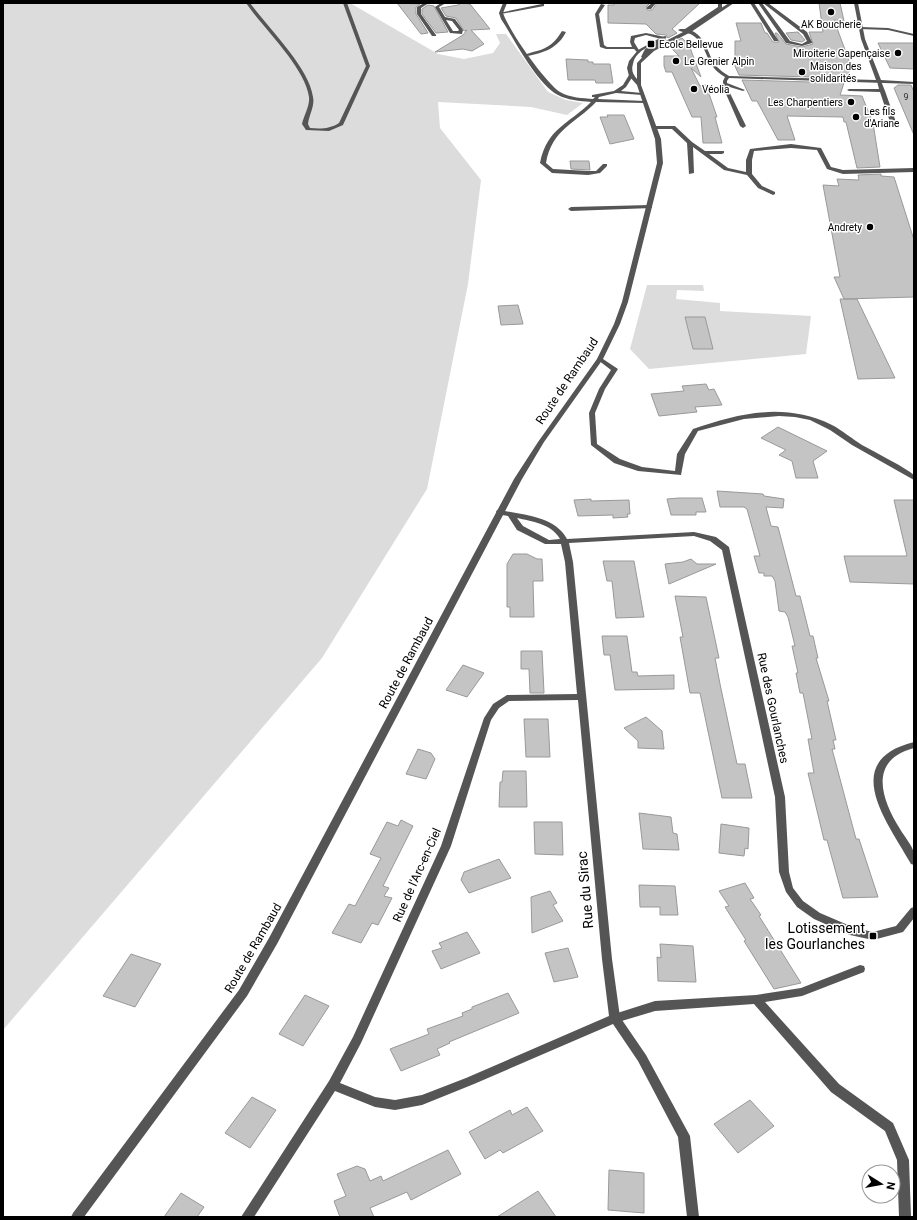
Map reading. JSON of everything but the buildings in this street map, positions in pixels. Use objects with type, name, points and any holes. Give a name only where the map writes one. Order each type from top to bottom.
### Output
[{"type":"street","points":[[248,3],[306,81],[311,98],[311,106],[305,124],[308,129],[324,130],[337,128],[341,124],[368,66],[345,3]]},
{"type":"street","points":[[427,3],[419,7],[419,14],[434,35]]},
{"type":"street","points":[[442,18],[437,7],[444,3]]},
{"type":"street","points":[[501,13],[505,3]]},
{"type":"street","points":[[513,11],[516,3]]},
{"type":"street","points":[[648,8],[654,3]]},
{"type":"street","points":[[643,57],[652,50],[732,3]]},
{"type":"street","points":[[752,3],[776,40]]},
{"type":"street","points":[[760,3],[788,42],[802,45],[810,42],[805,33],[765,3]]},
{"type":"street","points":[[856,3],[861,28],[894,125]]},
{"type":"street","points":[[688,30],[720,7],[721,4]]},
{"type":"street","points":[[603,5],[597,14],[602,46],[606,48],[636,50],[680,30],[721,4]]},
{"type":"street","points":[[501,13],[542,5]]},
{"type":"street","points":[[501,13],[526,55],[554,89],[564,95],[597,97],[625,102],[645,102]]},
{"type":"street","points":[[841,26],[859,20]]},
{"type":"street","points":[[861,28],[888,29],[914,35]]},
{"type":"street","points":[[680,30],[688,30],[699,37],[716,71],[728,78],[914,83]]},
{"type":"street","points":[[526,55],[544,52],[562,38],[564,32]]},
{"type":"street","points":[[605,166],[598,172],[588,173],[552,170],[543,163],[545,148],[565,124],[590,106],[597,97],[616,92],[624,87],[631,76],[632,61],[636,50],[632,42],[633,37],[640,34],[654,35],[663,38]]},
{"type":"street","points":[[643,57],[647,50],[664,40],[663,38]]},
{"type":"street","name":"Route de Rambaud","points":[[77,1217],[243,993],[273,941],[500,512],[541,442],[600,359],[617,324],[622,309],[650,207],[660,163],[658,139],[655,127],[639,85],[639,63],[643,57]]},
{"type":"street","name":"Route de Rambaud","points":[[631,76],[639,85]]},
{"type":"street","points":[[728,78],[725,84],[743,126]]},
{"type":"street","points":[[725,84],[743,90]]},
{"type":"street","points":[[849,90],[883,92]]},
{"type":"street","points":[[616,92],[642,94]]},
{"type":"street","points":[[616,92],[617,98],[625,102]]},
{"type":"street","points":[[655,127],[673,127],[690,143],[726,169],[748,174],[760,187],[773,193]]},
{"type":"street","points":[[690,143],[691,173]]},
{"type":"street","points":[[748,174],[749,160],[752,150],[791,146],[819,149],[829,168],[843,172],[914,170]]},
{"type":"street","points":[[704,153],[722,152]]},
{"type":"street","points":[[571,209],[650,207]]},
{"type":"street","points":[[600,359],[615,369],[602,389],[592,413],[594,445],[617,461],[641,469],[678,473],[681,454],[695,430],[727,420],[766,412],[807,417],[828,425],[858,446],[901,468],[914,478]]},
{"type":"street","name":"Rue des Gourlanches","points":[[500,512],[511,516],[532,519],[547,525],[559,532],[564,542]]},
{"type":"street","name":"Rue des Gourlanches","points":[[511,516],[520,528],[548,542],[694,534],[713,539],[726,550],[780,797],[784,872],[789,889],[800,904],[816,916],[854,932],[873,936],[899,929],[914,912]]},
{"type":"street","name":"Rue du Sirac","points":[[564,542],[569,562],[580,697],[607,959],[615,1018],[642,1058],[684,1136],[693,1217]]},
{"type":"street","name":"Rue de l'Arc-en-Ciel","points":[[246,1217],[333,1085],[357,1040],[446,846],[487,720],[496,706],[507,698],[580,697]]},
{"type":"street","points":[[914,745],[900,748],[889,756],[881,766],[877,780],[881,802],[914,861]]},
{"type":"street","points":[[333,1085],[375,1102],[395,1105],[422,1100],[470,1081],[615,1018],[655,1006],[756,999],[802,992],[860,969]]},
{"type":"street","points":[[756,999],[835,1088],[889,1126],[903,1160],[905,1217]]},
{"type":"shaded area","points":[[3,3],[350,3],[438,54],[464,59],[493,53],[500,43],[496,34],[506,34],[548,92],[566,100],[583,103],[567,115],[531,107],[438,102],[440,128],[481,180],[468,284],[427,489],[322,658],[3,1030]]},
{"type":"shaded area","points":[[647,285],[703,285],[704,291],[677,290],[676,299],[720,303],[720,311],[811,316],[806,354],[649,369],[630,349]]},
{"type":"place","name":"AK Boucherie","points":[[831,12]]},
{"type":"place","name":"Ecole Bellevue","points":[[651,44]]},
{"type":"place","name":"Miroiterie Gapençaise","points":[[898,53]]},
{"type":"place","name":"Le Grenier Alpin","points":[[676,61]]},
{"type":"place","name":"Maison des solidarités","points":[[802,72]]},
{"type":"place","name":"Véolia","points":[[694,89]]},
{"type":"place","name":"Les Charpentiers","points":[[851,102]]},
{"type":"place","name":"Les fils d'Ariane","points":[[856,117]]},
{"type":"place","name":"Andrety","points":[[870,227]]},
{"type":"place","name":"Lotissement les Gourlanches","points":[[873,936]]}]
